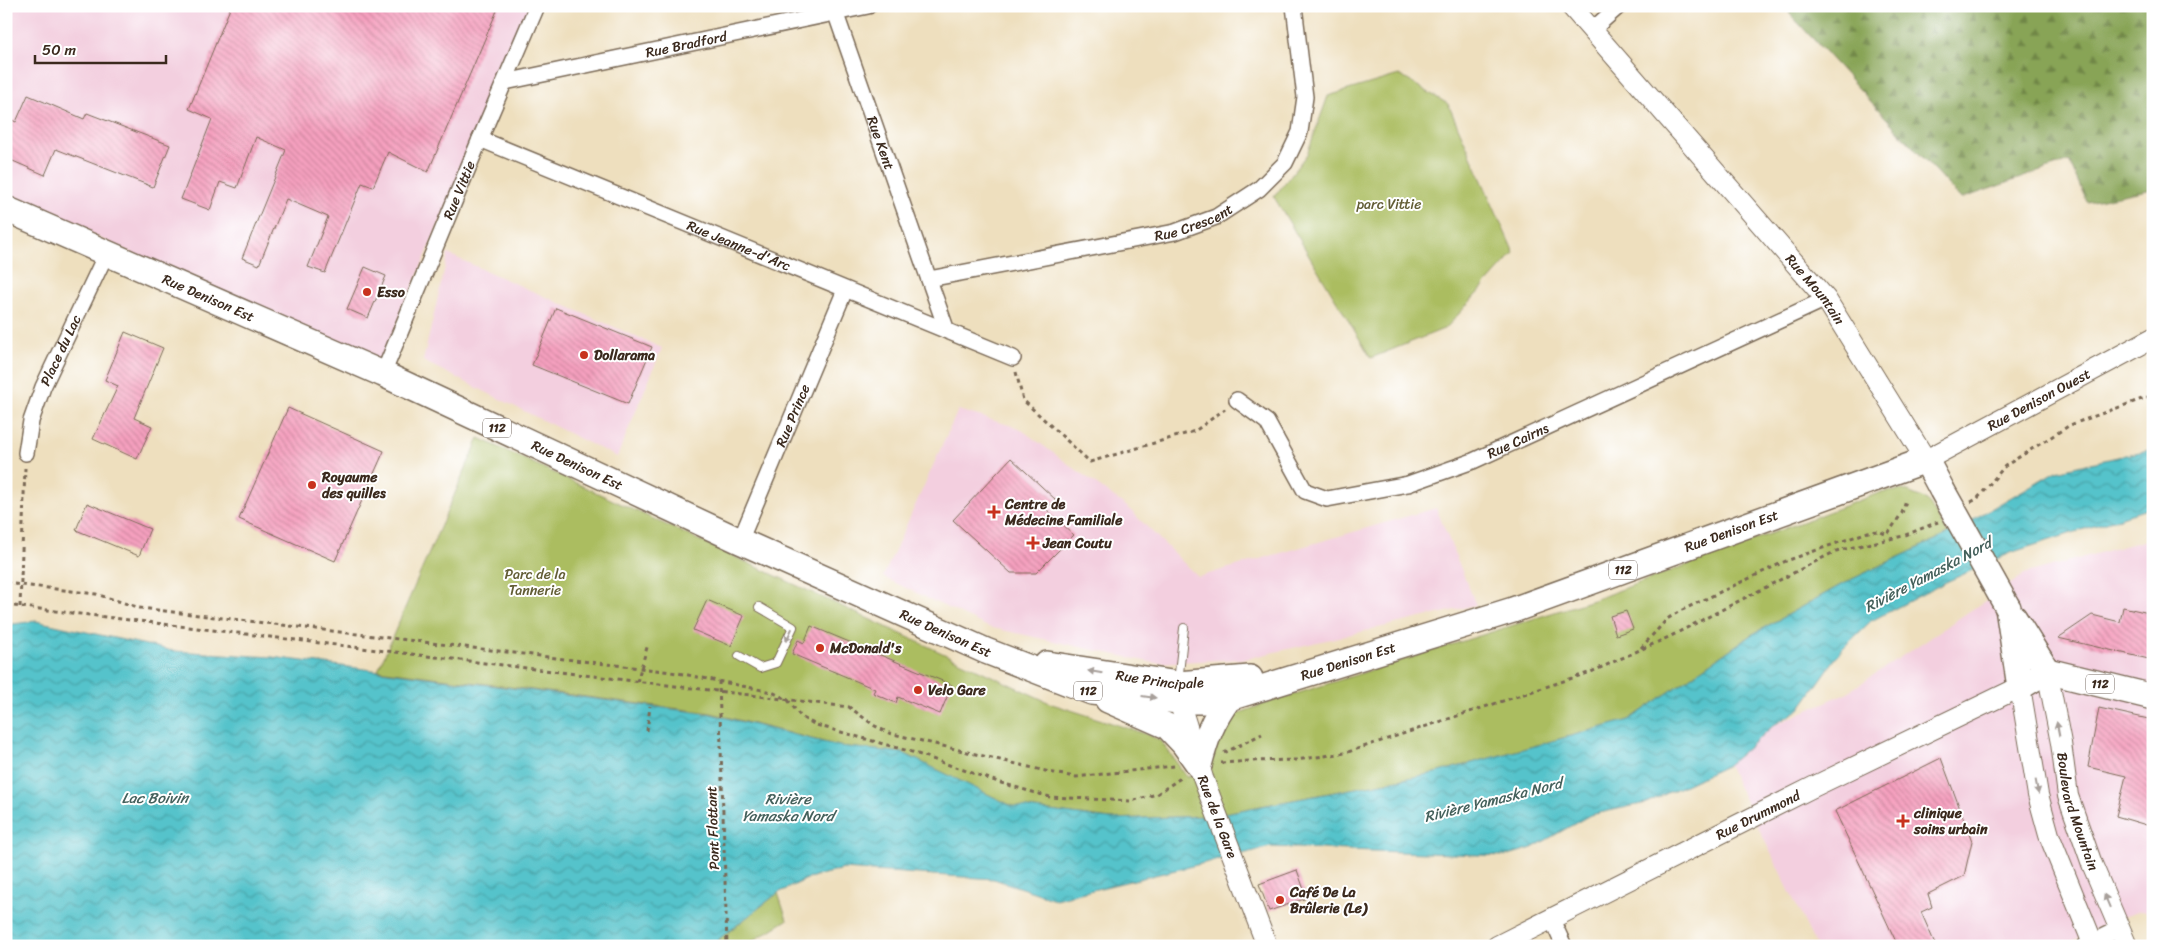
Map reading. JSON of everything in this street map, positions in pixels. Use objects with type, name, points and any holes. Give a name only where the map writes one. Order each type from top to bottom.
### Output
[{"type":"main road","name":"Rue Denison Est","points":[[6,209],[383,374],[740,541],[1002,657],[1092,692],[1179,692],[1203,701],[1229,698],[1317,669],[1513,610],[1926,460]]},
{"type":"main road","name":"Rue Mountain","points":[[1926,460],[2008,608],[2047,671]]},
{"type":"main road","name":"Rue Mountain","points":[[2008,608],[2020,687]]},
{"type":"main road","name":"Rue Principale","points":[[1002,657],[1179,692],[1234,681],[1317,669]]},
{"type":"main road","points":[[2020,687],[2047,671]]},
{"type":"main road","name":"112","points":[[2047,671],[2153,697]]},
{"type":"main road","points":[[1092,692],[1167,726],[1201,772]]},
{"type":"main road","points":[[1201,772],[1206,737],[1214,718],[1229,698]]},
{"type":"street","name":"Rue Vittie","points":[[383,374],[537,6]]},
{"type":"street","name":"Rue Bradford","points":[[505,82],[835,10],[868,6]]},
{"type":"street","name":"Rue Crescent","points":[[929,279],[1175,232],[1216,217],[1259,189],[1285,163],[1300,132],[1305,98],[1294,6]]},
{"type":"street","name":"Rue Mountain","points":[[1571,6],[1826,299],[1926,460]]},
{"type":"street","points":[[1592,30],[1619,6]]},
{"type":"street","name":"Rue Kent","points":[[835,10],[929,279]]},
{"type":"street","name":"Rue Jeanne-d'Arc","points":[[480,139],[947,331]]},
{"type":"street","name":"Place du Lac","points":[[26,453],[31,421],[43,387],[107,252]]},
{"type":"street","points":[[929,279],[947,331],[1013,358]]},
{"type":"street","name":"Rue Prince","points":[[740,541],[845,290]]},
{"type":"street","name":"Rue Cairns","points":[[1237,400],[1267,422],[1305,491],[1327,500],[1408,484],[1473,461],[1826,299]]},
{"type":"street","name":"Rue Denison Ouest","points":[[1926,460],[2153,338]]},
{"type":"street","name":"Boulevard Mountain","points":[[2047,671],[2061,743],[2068,796],[2092,864],[2123,937]]},
{"type":"street","points":[[2020,687],[2037,786],[2049,835],[2090,945],[2123,937]]},
{"type":"street","name":"Rue Drummond","points":[[1497,946],[1813,787],[2020,687]]},
{"type":"street","name":"Rue de la Gare","points":[[1179,692],[1201,772],[1267,946]]},
{"type":"street","points":[[1552,918],[1564,946]]},
{"type":"lane","points":[[739,656],[760,668],[776,663],[793,627],[759,607]]},
{"type":"lane","points":[[1179,692],[1184,628]]},
{"type":"path","points":[[1013,358],[1023,400],[1090,462],[1195,431],[1237,400]]},
{"type":"path","points":[[1969,503],[1977,498],[2005,466],[2070,425],[2153,395]]},
{"type":"path","points":[[20,607],[26,453]]},
{"type":"path","points":[[1639,650],[1667,619],[1680,611],[1786,561],[1874,530],[1887,535],[1902,513],[1906,501]]},
{"type":"path","points":[[6,605],[849,707],[875,726],[889,733],[1058,774],[1084,776],[1160,767],[1201,772],[1250,761],[1296,760],[1345,753],[1592,672],[1836,551],[1903,536],[1939,521]]},
{"type":"path","points":[[6,583],[96,594],[140,608],[640,668],[720,680],[772,692],[788,700],[801,718],[816,725],[912,752],[1001,784],[1050,797],[1131,801],[1157,794],[1201,772],[1262,734]]},
{"type":"path","points":[[637,682],[648,644]]},
{"type":"path","name":"Pont Flottant","points":[[720,680],[727,946]]},
{"type":"path","points":[[647,731],[650,706]]},
{"type":"shaded area","points":[[6,6],[531,6],[379,367],[6,195]]},
{"type":"shaded area","points":[[448,254],[662,348],[617,457],[423,361]]},
{"type":"shaded area","points":[[958,410],[1019,428],[1126,506],[1198,577],[1436,508],[1476,605],[1245,659],[1154,663],[988,627],[883,577]]},
{"type":"shaded area","points":[[2153,538],[2153,914],[2141,911],[2108,922],[2064,946],[1816,946],[1728,765],[1774,725],[1848,692],[2027,573]]},
{"type":"green space","points":[[1795,6],[2153,6],[2153,189],[2087,202],[2069,161],[1961,199],[1789,13]]},
{"type":"green space","name":"parc Vittie","points":[[1399,75],[1448,104],[1514,253],[1446,328],[1371,358],[1274,197],[1307,154],[1328,96]]},
{"type":"green space","name":"Parc de la Tannerie","points":[[479,438],[1052,704],[1149,735],[1161,741],[1187,777],[1206,769],[1229,717],[1264,704],[1596,599],[1879,493],[1903,490],[1927,500],[1948,534],[1848,581],[1751,635],[1629,720],[1435,773],[1209,816],[1110,819],[1012,806],[903,753],[839,746],[711,713],[378,670]]},
{"type":"green space","points":[[778,893],[787,920],[745,946],[718,946],[719,939]]},
{"type":"water","name":"Lac Boivin","points":[[2153,449],[2153,507],[2013,552],[1946,582],[1871,621],[1842,649],[1800,709],[1774,725],[1728,765],[1646,803],[1590,815],[1532,848],[1505,856],[1271,847],[1055,899],[994,879],[843,869],[809,878],[778,893],[719,939],[718,946],[6,946],[6,625],[36,621],[174,651],[272,657],[711,714],[839,746],[903,753],[1012,806],[1110,819],[1209,816],[1435,773],[1629,720],[1751,635],[1848,581],[1948,534],[2056,471]]},
{"type":"building","points":[[231,6],[499,6],[428,172],[388,152],[373,187],[362,183],[325,273],[308,267],[328,217],[286,199],[259,265],[242,258],[286,150],[256,137],[237,188],[220,182],[210,210],[181,199],[212,119],[189,109]]},
{"type":"building","points":[[28,95],[84,119],[87,113],[170,145],[153,187],[56,149],[45,175],[6,158],[6,117],[16,122]]},
{"type":"building","name":"Esso","points":[[365,267],[386,276],[368,318],[347,309]]},
{"type":"building","points":[[556,308],[652,347],[628,404],[532,365]]},
{"type":"building","points":[[125,332],[163,348],[134,418],[152,426],[137,459],[93,439],[118,386],[105,380]]},
{"type":"building","name":"Royaume des quilles","points":[[288,408],[384,451],[335,561],[239,519]]},
{"type":"building","points":[[1011,458],[1056,500],[1046,509],[1074,535],[1036,573],[1011,573],[953,520]]},
{"type":"building","points":[[87,503],[150,529],[139,556],[76,530]]},
{"type":"building","points":[[707,600],[744,616],[731,646],[693,630]]},
{"type":"building","points":[[2123,607],[2153,614],[2153,660],[2058,638],[2092,615],[2120,622]]},
{"type":"building","points":[[1626,611],[1633,629],[1616,635],[1610,616]]},
{"type":"building","points":[[811,626],[952,685],[940,714],[898,697],[896,703],[873,693],[875,689],[792,654],[798,640],[804,643]]},
{"type":"building","points":[[2099,708],[2153,720],[2153,827],[2116,816],[2126,776],[2088,767]]},
{"type":"building","points":[[1941,758],[1972,841],[1964,876],[1928,894],[1932,907],[1921,912],[1936,946],[1898,946],[1835,811]]},
{"type":"building","points":[[1297,870],[1307,898],[1269,911],[1259,884]]},
{"type":"place","name":"Esso","points":[[367,292]]},
{"type":"place","name":"Dollarama","points":[[584,355]]},
{"type":"place","name":"Royaume des quilles","points":[[312,485]]},
{"type":"place","name":"Centre de Médecine Familiale","points":[[994,512]]},
{"type":"place","name":"Jean Coutu","points":[[1033,543]]},
{"type":"place","name":"McDonald's","points":[[820,648]]},
{"type":"place","name":"Velo Gare","points":[[918,690]]},
{"type":"place","name":"clinique soins urbain","points":[[1903,821]]},
{"type":"place","name":"Café De La Brûlerie (Le)","points":[[1280,900]]},
{"type":"water label","name":"Rivière Yamaska Nord","points":[[1928,575]]},
{"type":"water label","name":"Rivière Yamaska Nord","points":[[1493,800]]},
{"type":"water label","name":"Rivière Yamaska Nord","points":[[788,808]]}]
